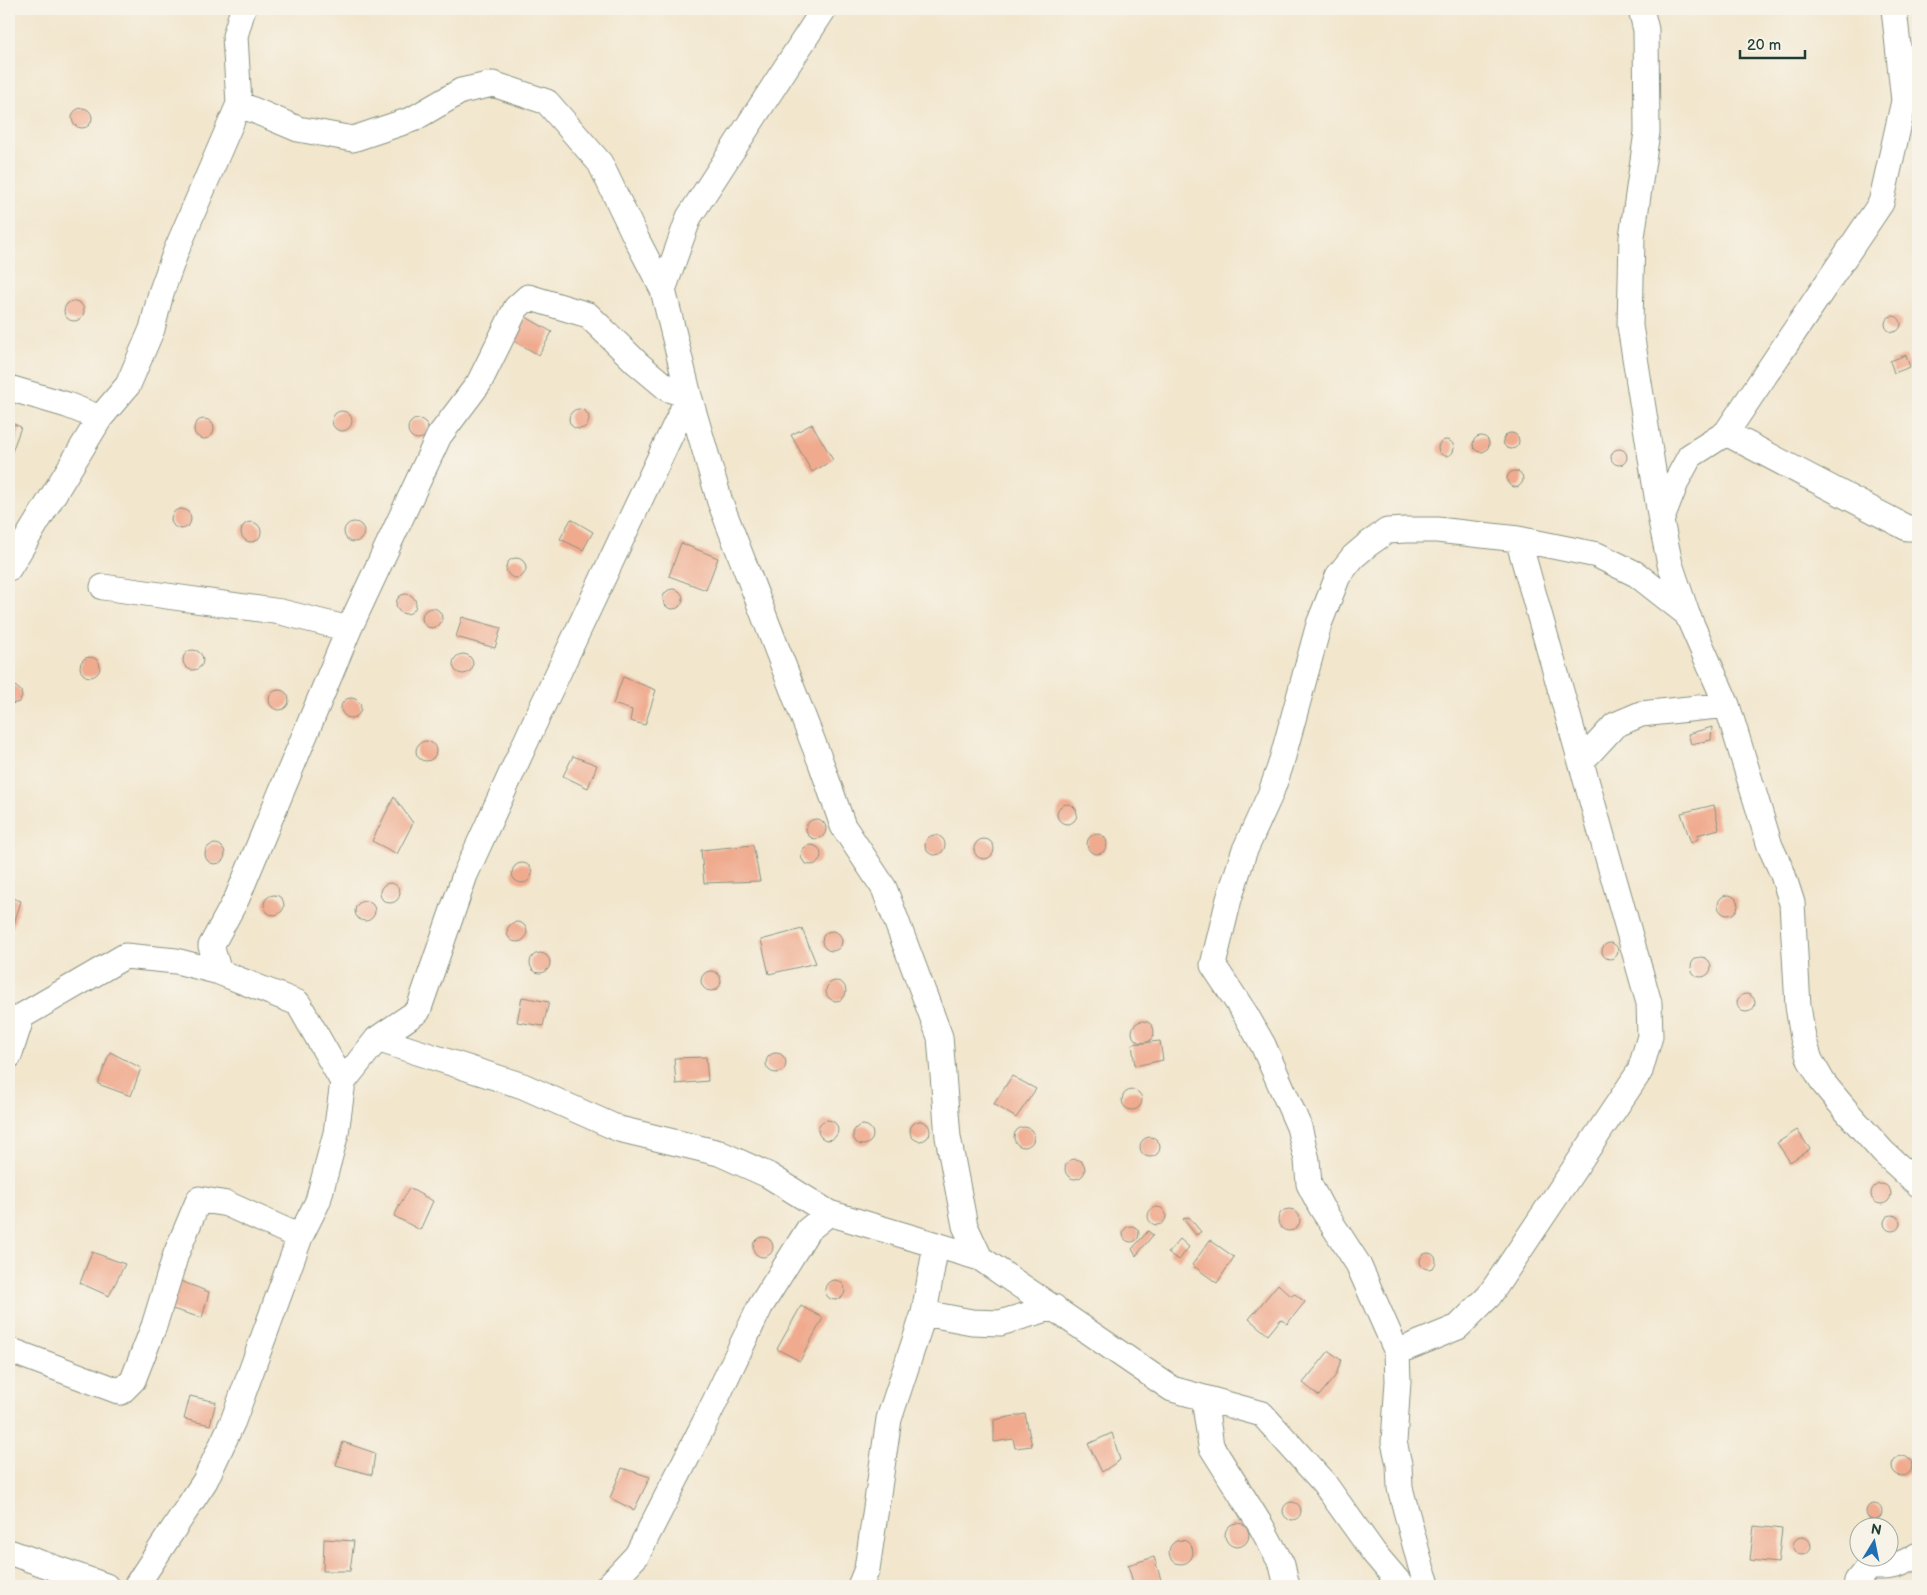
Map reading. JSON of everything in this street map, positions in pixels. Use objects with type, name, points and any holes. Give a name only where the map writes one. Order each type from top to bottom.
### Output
[{"type":"street","points":[[9,568],[100,418],[128,385],[152,329],[161,293],[176,251],[239,104],[235,36],[243,9]]},
{"type":"street","points":[[663,290],[689,217],[824,9]]},
{"type":"street","points":[[1641,9],[1646,30],[1647,132],[1632,237],[1630,326],[1661,521],[1670,564],[1687,614],[1728,705],[1770,846],[1782,872],[1792,904],[1798,1006],[1803,1038],[1810,1060],[1824,1084],[1849,1114],[1883,1152],[1918,1184]]},
{"type":"street","points":[[1661,521],[1677,480],[1690,456],[1726,433],[1881,203],[1904,101],[1894,9]]},
{"type":"street","points":[[239,104],[298,129],[353,139],[412,119],[461,91],[493,84],[547,102],[600,162],[663,290],[689,396],[720,502],[821,763],[843,826],[884,888],[940,1037],[948,1137],[965,1226],[980,1258]]},
{"type":"street","points":[[218,972],[211,946],[236,898],[349,629],[439,436],[478,383],[516,308],[528,297],[588,315],[637,363],[668,389],[689,396]]},
{"type":"street","points":[[9,388],[67,405],[100,418]]},
{"type":"street","points":[[136,1586],[205,1481],[233,1421],[300,1237],[318,1201],[336,1133],[343,1082],[376,1039],[418,1011],[465,875],[533,726],[689,396]]},
{"type":"street","points":[[1726,433],[1907,528],[1918,528]]},
{"type":"street","points":[[1428,1586],[1400,1488],[1399,1464],[1394,1442],[1398,1382],[1397,1352],[1358,1264],[1320,1207],[1308,1184],[1308,1160],[1300,1127],[1263,1045],[1246,1015],[1213,966],[1229,900],[1244,852],[1270,796],[1280,767],[1319,624],[1338,576],[1353,557],[1387,531],[1437,530],[1518,539],[1597,555],[1636,574],[1687,614]]},
{"type":"street","points":[[1397,1352],[1458,1327],[1489,1296],[1640,1071],[1650,1036],[1650,1003],[1518,539]]},
{"type":"street","points":[[103,587],[281,612],[349,629]]},
{"type":"street","points":[[1582,762],[1615,725],[1640,714],[1728,705]]},
{"type":"street","points":[[9,1056],[22,1016],[126,956],[176,961],[218,972],[298,1003],[343,1082]]},
{"type":"street","points":[[376,1039],[523,1086],[619,1129],[719,1153],[768,1175],[829,1213],[980,1258],[1172,1389],[1262,1414],[1324,1483],[1374,1553],[1402,1586]]},
{"type":"street","points":[[9,1350],[121,1392],[133,1380],[154,1326],[176,1254],[199,1198],[227,1204],[300,1237]]},
{"type":"street","points":[[608,1586],[637,1555],[704,1424],[760,1307],[808,1230],[829,1213]]},
{"type":"street","points":[[860,1586],[867,1569],[889,1420],[924,1313],[936,1245]]},
{"type":"street","points":[[924,1313],[972,1322],[1000,1324],[1054,1307]]},
{"type":"street","points":[[1204,1398],[1211,1446],[1261,1526],[1282,1565],[1287,1586]]},
{"type":"street","points":[[9,1552],[106,1586]]},
{"type":"street","points":[[1856,1586],[1856,1581],[1869,1566],[1882,1568],[1901,1564],[1918,1554]]},
{"type":"building","points":[[82,108],[89,111],[92,118],[89,125],[82,128],[75,125],[72,118],[75,111]]},
{"type":"building","points":[[74,301],[81,304],[84,311],[81,318],[74,321],[67,318],[64,311],[67,304]]},
{"type":"building","points":[[1893,316],[1899,318],[1901,324],[1899,330],[1893,332],[1887,330],[1885,324],[1887,318]]},
{"type":"building","points":[[526,317],[552,332],[539,355],[514,341]]},
{"type":"building","points":[[1906,355],[1910,367],[1894,373],[1890,361]]},
{"type":"building","points":[[579,409],[586,412],[589,419],[586,426],[579,429],[572,426],[569,419],[572,412]]},
{"type":"building","points":[[342,411],[349,414],[352,421],[349,428],[342,431],[335,428],[332,421],[335,414]]},
{"type":"building","points":[[204,419],[211,422],[214,429],[211,436],[204,439],[197,436],[194,429],[197,422]]},
{"type":"building","points":[[418,419],[425,422],[428,429],[425,436],[418,439],[411,436],[408,429],[411,422]]},
{"type":"building","points":[[9,422],[21,427],[9,460]]},
{"type":"building","points":[[812,424],[833,460],[812,472],[791,435]]},
{"type":"building","points":[[1511,433],[1517,435],[1519,441],[1517,447],[1511,449],[1505,447],[1503,441],[1505,435]]},
{"type":"building","points":[[1481,436],[1487,438],[1489,444],[1487,450],[1481,452],[1475,450],[1473,444],[1475,438]]},
{"type":"building","points":[[1446,440],[1452,442],[1454,448],[1452,454],[1446,456],[1440,454],[1438,448],[1440,442]]},
{"type":"building","points":[[1619,449],[1625,451],[1627,457],[1625,463],[1619,465],[1613,463],[1611,457],[1613,451]]},
{"type":"building","points":[[1515,471],[1521,473],[1523,479],[1521,485],[1515,487],[1509,485],[1507,479],[1509,473]]},
{"type":"building","points":[[181,509],[188,512],[191,519],[188,526],[181,529],[174,526],[171,519],[174,512]]},
{"type":"building","points":[[571,519],[593,532],[583,550],[560,539]]},
{"type":"building","points":[[251,522],[258,525],[261,532],[258,539],[251,542],[244,539],[241,532],[244,525]]},
{"type":"building","points":[[354,522],[361,525],[364,532],[361,539],[354,542],[347,539],[344,532],[347,525]]},
{"type":"building","points":[[681,543],[718,558],[706,590],[669,576]]},
{"type":"building","points":[[516,558],[523,561],[526,568],[523,575],[516,578],[509,575],[506,568],[509,561]]},
{"type":"building","points":[[673,589],[680,592],[683,599],[680,606],[673,609],[666,606],[663,599],[666,592]]},
{"type":"building","points":[[406,594],[413,597],[416,604],[413,611],[406,614],[399,611],[396,604],[399,597]]},
{"type":"building","points":[[432,608],[439,611],[442,618],[439,625],[432,628],[425,625],[422,618],[425,611]]},
{"type":"building","points":[[462,617],[501,628],[495,648],[456,637]]},
{"type":"building","points":[[193,650],[200,653],[203,660],[200,667],[193,670],[186,667],[183,660],[186,653]]},
{"type":"building","points":[[463,654],[470,657],[473,664],[470,671],[463,674],[456,671],[453,664],[456,657]]},
{"type":"building","points":[[90,657],[97,660],[100,667],[97,674],[90,677],[83,674],[80,667],[83,660]]},
{"type":"building","points":[[623,677],[656,690],[645,725],[630,721],[632,710],[613,704]]},
{"type":"building","points":[[15,686],[21,691],[22,697],[19,702],[12,704],[9,703],[9,687]]},
{"type":"building","points":[[279,690],[286,693],[289,700],[286,707],[279,710],[272,707],[269,700],[272,693]]},
{"type":"building","points":[[351,698],[358,701],[361,708],[358,715],[351,718],[344,715],[341,708],[344,701]]},
{"type":"building","points":[[1712,727],[1711,740],[1691,744],[1688,734]]},
{"type":"building","points":[[426,741],[433,744],[436,751],[433,758],[426,761],[419,758],[416,751],[419,744]]},
{"type":"building","points":[[573,756],[597,765],[588,788],[563,776]]},
{"type":"building","points":[[394,797],[413,823],[397,854],[372,841]]},
{"type":"building","points":[[1067,804],[1074,807],[1077,814],[1074,821],[1067,824],[1060,821],[1057,814],[1060,807]]},
{"type":"building","points":[[1714,805],[1719,829],[1697,835],[1698,839],[1691,843],[1681,813]]},
{"type":"building","points":[[816,819],[823,822],[826,829],[823,836],[816,839],[809,836],[806,829],[809,822]]},
{"type":"building","points":[[1097,834],[1104,837],[1107,844],[1104,851],[1097,854],[1090,851],[1087,844],[1090,837]]},
{"type":"building","points":[[935,835],[942,838],[945,845],[942,852],[935,855],[928,852],[925,845],[928,838]]},
{"type":"building","points":[[984,839],[991,842],[994,849],[991,856],[984,859],[977,856],[974,849],[977,842]]},
{"type":"building","points":[[215,844],[222,847],[225,854],[222,861],[215,864],[208,861],[205,854],[208,847]]},
{"type":"building","points":[[753,845],[760,881],[704,883],[701,850]]},
{"type":"building","points":[[811,845],[818,848],[821,855],[818,862],[811,865],[804,862],[801,855],[804,848]]},
{"type":"building","points":[[522,863],[529,866],[532,873],[529,880],[522,883],[515,880],[512,873],[515,866]]},
{"type":"building","points":[[390,883],[397,886],[400,893],[397,900],[390,903],[383,900],[380,893],[383,886]]},
{"type":"building","points":[[274,895],[281,898],[284,905],[281,912],[274,915],[267,912],[264,905],[267,898]]},
{"type":"building","points":[[1728,895],[1735,898],[1738,905],[1735,912],[1728,915],[1721,912],[1718,905],[1721,898]]},
{"type":"building","points":[[9,897],[21,901],[13,927],[9,926]]},
{"type":"building","points":[[365,901],[372,904],[375,911],[372,918],[365,921],[358,918],[355,911],[358,904]]},
{"type":"building","points":[[517,922],[524,925],[527,932],[524,939],[517,942],[510,939],[507,932],[510,925]]},
{"type":"building","points":[[802,929],[816,963],[769,974],[761,940]]},
{"type":"building","points":[[832,931],[839,934],[842,941],[839,948],[832,951],[825,948],[822,941],[825,934]]},
{"type":"building","points":[[1610,943],[1618,951],[1610,959],[1602,951]]},
{"type":"building","points":[[540,953],[547,956],[550,963],[547,970],[540,973],[533,970],[530,963],[533,956]]},
{"type":"building","points":[[1701,957],[1708,960],[1711,967],[1708,974],[1701,977],[1694,974],[1691,967],[1694,960]]},
{"type":"building","points":[[711,971],[718,974],[721,981],[718,988],[711,991],[704,988],[701,981],[704,974]]},
{"type":"building","points":[[836,981],[843,984],[846,991],[843,998],[836,1001],[829,998],[826,991],[829,984]]},
{"type":"building","points":[[1746,994],[1754,999],[1755,1003],[1750,1011],[1746,1012],[1738,1007],[1737,1003],[1742,995]]},
{"type":"building","points":[[522,997],[549,1002],[543,1026],[517,1022]]},
{"type":"building","points":[[1143,1021],[1153,1028],[1154,1032],[1147,1042],[1143,1043],[1133,1036],[1132,1032],[1139,1022]]},
{"type":"building","points":[[1160,1041],[1163,1060],[1135,1066],[1132,1044]]},
{"type":"building","points":[[110,1052],[141,1068],[131,1096],[98,1084]]},
{"type":"building","points":[[776,1053],[783,1056],[786,1063],[783,1070],[776,1073],[769,1070],[766,1063],[769,1056]]},
{"type":"building","points":[[706,1057],[708,1081],[676,1084],[674,1058]]},
{"type":"building","points":[[1012,1076],[1036,1089],[1016,1118],[994,1104]]},
{"type":"building","points":[[1132,1090],[1139,1093],[1142,1100],[1139,1107],[1132,1110],[1125,1107],[1122,1100],[1125,1093]]},
{"type":"building","points":[[828,1120],[835,1123],[838,1130],[835,1137],[828,1140],[821,1137],[818,1130],[821,1123]]},
{"type":"building","points":[[920,1121],[927,1124],[930,1131],[927,1138],[920,1141],[913,1138],[910,1131],[913,1124]]},
{"type":"building","points":[[863,1125],[870,1128],[873,1135],[870,1142],[863,1145],[856,1142],[853,1135],[856,1128]]},
{"type":"building","points":[[1024,1127],[1031,1130],[1034,1137],[1031,1144],[1024,1147],[1017,1144],[1014,1137],[1017,1130]]},
{"type":"building","points":[[1797,1130],[1810,1149],[1790,1162],[1777,1143]]},
{"type":"building","points":[[1150,1137],[1157,1140],[1160,1147],[1157,1154],[1150,1157],[1143,1154],[1140,1147],[1143,1140]]},
{"type":"building","points":[[1075,1159],[1082,1162],[1085,1169],[1082,1176],[1075,1179],[1068,1176],[1065,1169],[1068,1162]]},
{"type":"building","points":[[1881,1184],[1888,1187],[1891,1194],[1888,1201],[1881,1204],[1874,1201],[1871,1194],[1874,1187]]},
{"type":"building","points":[[409,1188],[433,1201],[420,1230],[394,1216]]},
{"type":"building","points":[[1157,1207],[1163,1210],[1166,1216],[1163,1222],[1157,1225],[1151,1222],[1148,1216],[1151,1210]]},
{"type":"building","points":[[1289,1209],[1297,1212],[1300,1220],[1297,1228],[1289,1231],[1281,1228],[1278,1220],[1281,1212]]},
{"type":"building","points":[[1889,1215],[1895,1215],[1900,1220],[1898,1229],[1889,1231],[1884,1226],[1884,1220]]},
{"type":"building","points":[[1189,1217],[1201,1232],[1196,1235],[1183,1219]]},
{"type":"building","points":[[1128,1226],[1134,1226],[1139,1231],[1137,1240],[1128,1242],[1123,1237],[1123,1231]]},
{"type":"building","points":[[1148,1231],[1153,1235],[1136,1256],[1132,1249]]},
{"type":"building","points":[[763,1237],[770,1240],[773,1247],[770,1254],[763,1257],[756,1254],[753,1247],[756,1240]]},
{"type":"building","points":[[1180,1239],[1189,1247],[1179,1260],[1168,1253]]},
{"type":"building","points":[[1210,1240],[1234,1257],[1217,1283],[1192,1265]]},
{"type":"building","points":[[92,1252],[125,1264],[109,1296],[80,1283]]},
{"type":"building","points":[[1425,1253],[1431,1253],[1436,1258],[1434,1267],[1425,1269],[1420,1264],[1420,1258]]},
{"type":"building","points":[[178,1280],[209,1292],[202,1318],[169,1308]]},
{"type":"building","points":[[835,1280],[842,1283],[845,1290],[842,1297],[835,1300],[828,1297],[825,1290],[828,1283]]},
{"type":"building","points":[[1278,1284],[1291,1296],[1295,1294],[1305,1302],[1287,1324],[1281,1319],[1268,1335],[1249,1319]]},
{"type":"building","points":[[801,1306],[823,1318],[800,1361],[777,1349]]},
{"type":"building","points":[[1329,1351],[1341,1360],[1336,1375],[1319,1396],[1303,1383]]},
{"type":"building","points":[[190,1396],[216,1402],[210,1425],[184,1419]]},
{"type":"building","points":[[1025,1414],[1032,1446],[1015,1448],[1013,1439],[994,1442],[994,1420]]},
{"type":"building","points":[[1112,1433],[1120,1460],[1102,1472],[1088,1444]]},
{"type":"building","points":[[343,1442],[375,1453],[372,1475],[336,1465]]},
{"type":"building","points":[[1898,1456],[1906,1456],[1912,1462],[1912,1470],[1906,1476],[1898,1476],[1892,1470],[1892,1462]]},
{"type":"building","points":[[622,1468],[650,1477],[634,1510],[610,1498]]},
{"type":"building","points":[[1288,1502],[1296,1502],[1301,1507],[1299,1518],[1288,1520],[1283,1515],[1283,1507]]},
{"type":"building","points":[[1874,1504],[1880,1506],[1880,1518],[1868,1518],[1866,1512],[1868,1506]]},
{"type":"building","points":[[1237,1523],[1242,1524],[1248,1530],[1248,1540],[1242,1546],[1237,1547],[1232,1546],[1226,1540],[1225,1535],[1226,1530],[1232,1524]]},
{"type":"building","points":[[1754,1526],[1782,1529],[1778,1563],[1750,1560]]},
{"type":"building","points":[[1798,1537],[1806,1537],[1811,1542],[1809,1553],[1798,1555],[1793,1550],[1793,1542]]},
{"type":"building","points":[[324,1539],[354,1541],[350,1571],[323,1571]]},
{"type":"building","points":[[1181,1540],[1186,1541],[1192,1547],[1192,1557],[1186,1563],[1181,1564],[1176,1563],[1170,1557],[1169,1552],[1170,1547],[1176,1541]]},
{"type":"building","points":[[1154,1557],[1162,1583],[1150,1586],[1134,1586],[1128,1565]]}]
